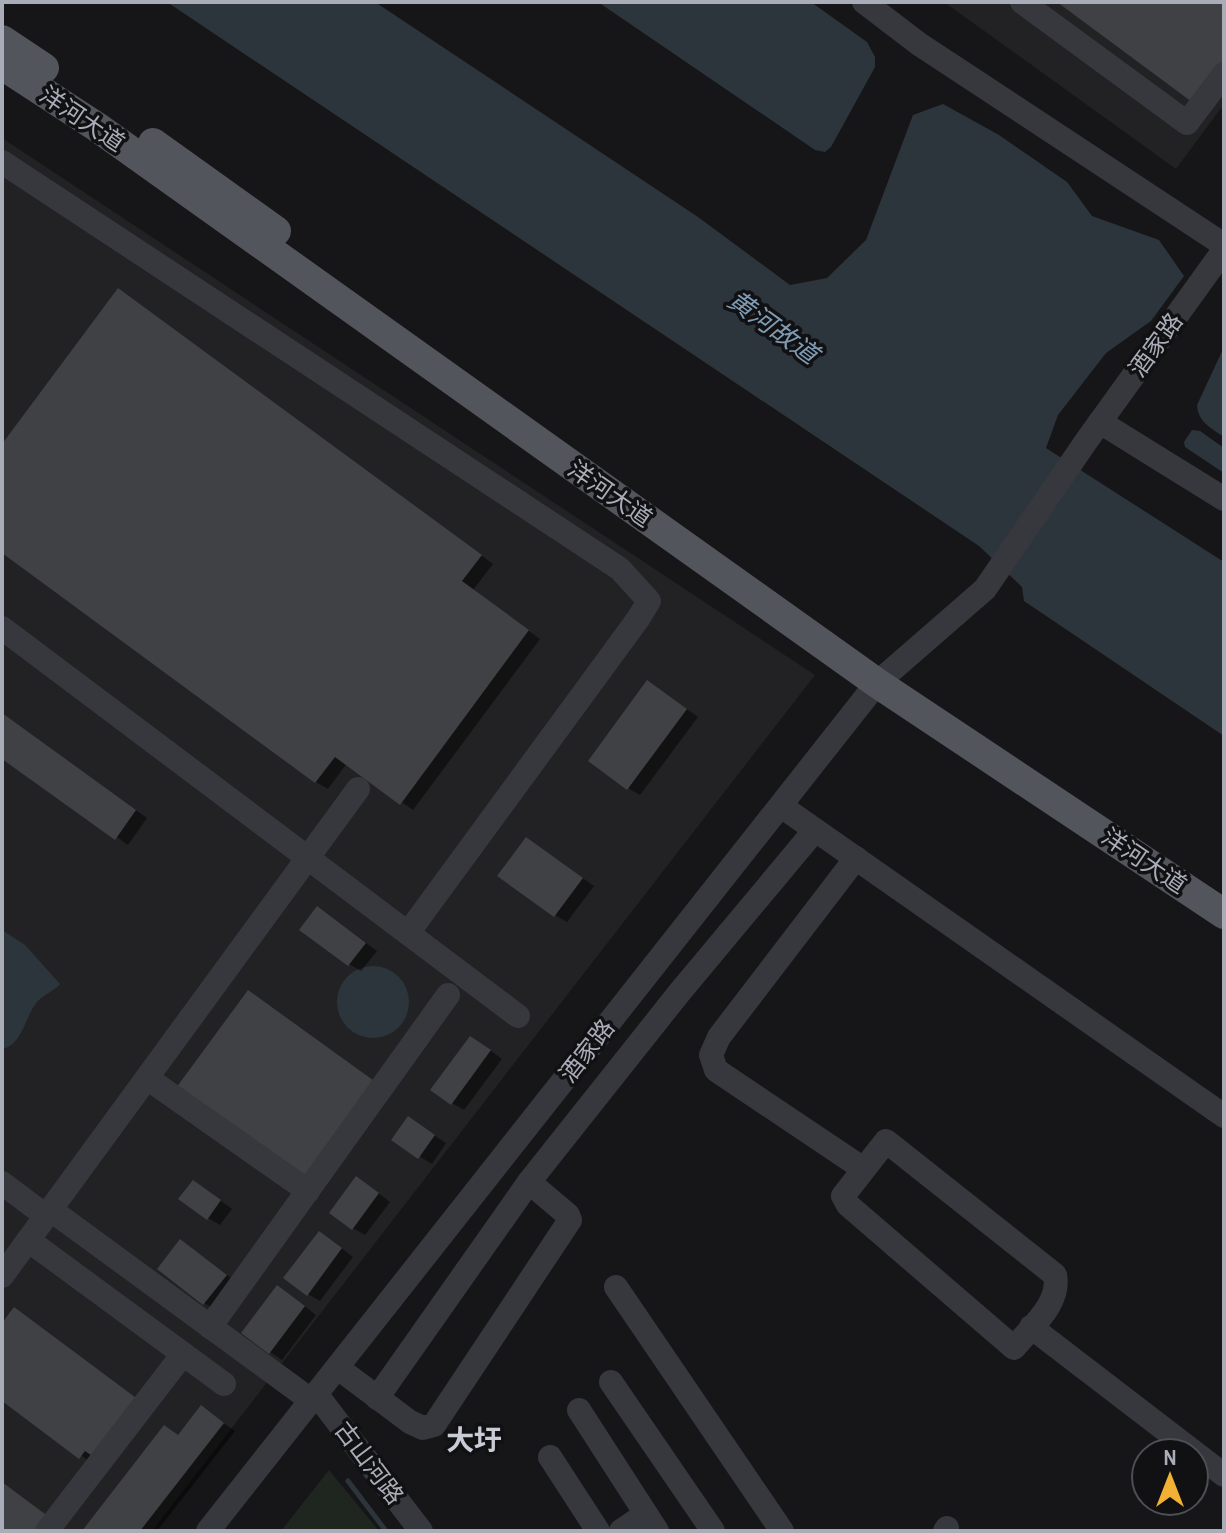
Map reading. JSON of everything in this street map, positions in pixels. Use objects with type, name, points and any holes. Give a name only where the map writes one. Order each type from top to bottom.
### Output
[{"type":"main road","name":"洋河大道","points":[[2,40],[205,179],[884,677],[1224,889]]},
{"type":"main road","name":"洋河大道","points":[[2,65],[97,127],[1224,914]]},
{"type":"street","points":[[864,2],[919,44],[1224,248]]},
{"type":"street","points":[[1022,2],[1187,123],[1224,74]]},
{"type":"street","points":[[2,162],[620,569],[649,601],[408,933]]},
{"type":"street","name":"酒家路","points":[[208,1531],[884,677],[985,589],[1224,248]]},
{"type":"street","points":[[1094,431],[1224,499]]},
{"type":"street","points":[[2,628],[518,1016]]},
{"type":"street","points":[[2,1276],[358,789]]},
{"type":"street","points":[[781,806],[1224,1116]]},
{"type":"street","points":[[377,1398],[529,1182],[679,993],[815,830]]},
{"type":"street","points":[[856,858],[719,1037],[711,1055],[716,1070],[862,1168]]},
{"type":"street","points":[[210,1327],[448,995]]},
{"type":"street","points":[[147,1078],[308,1191]]},
{"type":"street","points":[[886,1141],[1055,1275],[1058,1287],[1054,1299],[1031,1327],[1014,1348],[848,1205],[843,1196],[886,1141]]},
{"type":"street","points":[[338,1368],[410,1422],[423,1428],[434,1425],[570,1220],[529,1182]]},
{"type":"street","name":"古山河路","points":[[2,1183],[315,1398],[421,1531]]},
{"type":"street","points":[[28,1240],[224,1384]]},
{"type":"street","points":[[616,1287],[782,1531]]},
{"type":"street","points":[[1031,1327],[1224,1475]]},
{"type":"street","points":[[47,1531],[183,1354]]},
{"type":"street","points":[[611,1382],[713,1531]]},
{"type":"street","points":[[579,1410],[652,1522],[621,1531]]},
{"type":"street","points":[[550,1457],[598,1531]]},
{"type":"shaded area","points":[[944,2],[1224,2],[1224,104],[1176,169]]},
{"type":"shaded area","points":[[2,138],[815,675],[152,1531],[2,1531]]},
{"type":"shaded area","points":[[329,1470],[379,1531],[281,1531]]},
{"type":"water","name":"黄河故道","points":[[167,2],[375,2],[698,217],[790,285],[827,278],[866,240],[913,115],[943,104],[999,135],[1067,182],[1092,216],[1159,240],[1184,276],[1151,321],[1106,353],[1058,415],[1046,448],[1224,562],[1224,736],[1024,601],[1022,587],[979,546]]},
{"type":"water","points":[[598,2],[811,2],[867,42],[875,57],[875,67],[831,147],[825,152],[815,150]]},
{"type":"water","points":[[1224,347],[1224,437],[1203,420],[1197,405]]},
{"type":"water","points":[[1192,430],[1200,431],[1224,448],[1224,473],[1185,447],[1184,442]]},
{"type":"water","points":[[2,930],[25,945],[60,984],[40,999],[20,1035],[2,1049]]},
{"type":"water","points":[[373,966],[399,976],[409,1002],[399,1028],[373,1038],[347,1028],[337,1002],[347,976]]},
{"type":"building","points":[[1057,2],[1224,2],[1224,59],[1192,102]]},
{"type":"building","points":[[118,288],[482,555],[462,581],[529,630],[400,805],[335,757],[315,783],[2,553],[2,444]]},
{"type":"building","points":[[647,680],[687,709],[627,790],[588,761]]},
{"type":"building","points":[[2,713],[136,810],[115,840],[2,759]]},
{"type":"building","points":[[526,837],[583,878],[554,917],[497,876]]},
{"type":"building","points":[[317,906],[366,943],[348,966],[299,930]]},
{"type":"building","points":[[248,990],[377,1083],[305,1182],[176,1088]]},
{"type":"building","points":[[470,1036],[491,1050],[451,1105],[430,1090]]},
{"type":"building","points":[[408,1116],[435,1135],[418,1159],[391,1140]]},
{"type":"building","points":[[356,1176],[379,1193],[352,1230],[329,1213]]},
{"type":"building","points":[[193,1180],[221,1200],[207,1220],[178,1199]]},
{"type":"building","points":[[319,1231],[342,1248],[307,1296],[283,1278]]},
{"type":"building","points":[[180,1239],[227,1275],[203,1305],[157,1269]]},
{"type":"building","points":[[277,1285],[305,1306],[269,1354],[241,1333]]},
{"type":"building","points":[[14,1307],[139,1400],[95,1458],[85,1451],[79,1459],[2,1401],[2,1323]]},
{"type":"building","points":[[201,1405],[224,1423],[140,1531],[82,1531],[164,1425],[178,1435]]},
{"type":"building","points":[[2,1482],[49,1517],[39,1531],[2,1529]]},
{"type":"waterway","points":[[348,1481],[386,1531]]},
{"type":"district","name":"大圩","points":[[474,1440]]}]
